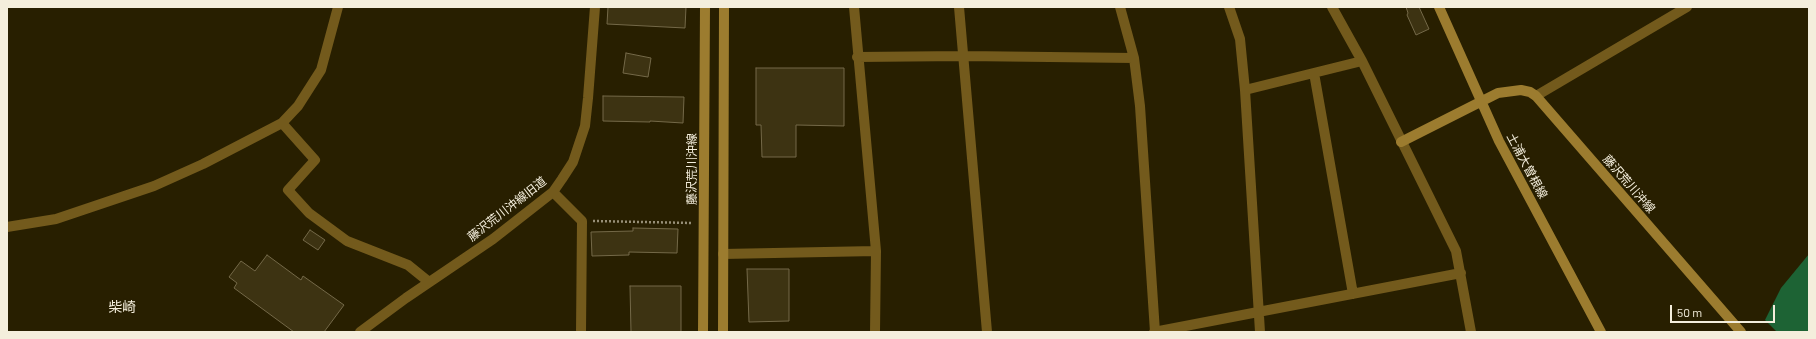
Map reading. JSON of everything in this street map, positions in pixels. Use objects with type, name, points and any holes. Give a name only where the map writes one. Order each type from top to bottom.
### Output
[{"type":"main road","name":"藤沢荒川沖線","points":[[703,332],[706,7]]},
{"type":"main road","points":[[723,332],[724,7]]},
{"type":"main road","name":"土浦大曽根線","points":[[1439,7],[1499,141],[1601,332]]},
{"type":"main road","points":[[1401,142],[1481,100],[1498,93],[1511,90],[1521,90],[1530,92],[1536,96]]},
{"type":"main road","name":"藤沢荒川沖線","points":[[1536,96],[1741,332]]},
{"type":"street","points":[[7,227],[56,218],[154,186],[203,164],[282,124],[298,106],[321,70],[338,7]]},
{"type":"street","name":"藤沢荒川沖線旧道","points":[[360,332],[493,239],[553,192],[573,162],[584,126],[588,98],[595,7]]},
{"type":"street","points":[[854,7],[876,251],[875,332]]},
{"type":"street","points":[[960,7],[986,332]]},
{"type":"street","points":[[1120,7],[1134,58],[1140,106],[1155,332],[1461,273]]},
{"type":"street","points":[[1229,7],[1240,39],[1245,90],[1260,312],[1260,332]]},
{"type":"street","points":[[1332,7],[1362,61],[1456,251],[1471,332]]},
{"type":"street","points":[[1536,96],[1688,7]]},
{"type":"street","points":[[858,57],[964,56],[1134,58]]},
{"type":"street","points":[[1245,90],[1362,61]]},
{"type":"street","points":[[1314,73],[1354,294]]},
{"type":"street","points":[[282,124],[316,160],[288,190],[309,213],[347,240],[408,265],[430,282]]},
{"type":"street","points":[[553,192],[582,221],[581,332]]},
{"type":"street","points":[[723,254],[876,251]]},
{"type":"path","points":[[582,221],[704,223]]},
{"type":"green space","points":[[1809,254],[1809,332],[1777,332],[1765,320],[1781,288]]},
{"type":"building","points":[[608,7],[686,7],[685,28],[607,24]]},
{"type":"building","points":[[1406,7],[1419,7],[1429,29],[1416,35],[1407,15],[1408,13]]},
{"type":"building","points":[[626,53],[651,58],[648,77],[623,73]]},
{"type":"building","points":[[756,68],[844,68],[844,126],[796,125],[796,157],[762,157],[761,125],[756,125]]},
{"type":"building","points":[[603,96],[684,97],[683,123],[603,121]]},
{"type":"building","points":[[633,228],[678,229],[677,253],[629,252],[629,255],[592,256],[591,232],[633,231]]},
{"type":"building","points":[[310,230],[325,240],[318,250],[303,240]]},
{"type":"building","points":[[267,255],[301,280],[303,276],[344,305],[324,332],[294,332],[234,288],[237,283],[229,277],[241,261],[255,271]]},
{"type":"building","points":[[747,269],[789,269],[789,321],[749,322]]},
{"type":"building","points":[[630,286],[681,286],[681,332],[631,332]]},
{"type":"district","name":"柴崎","points":[[122,307]]}]
